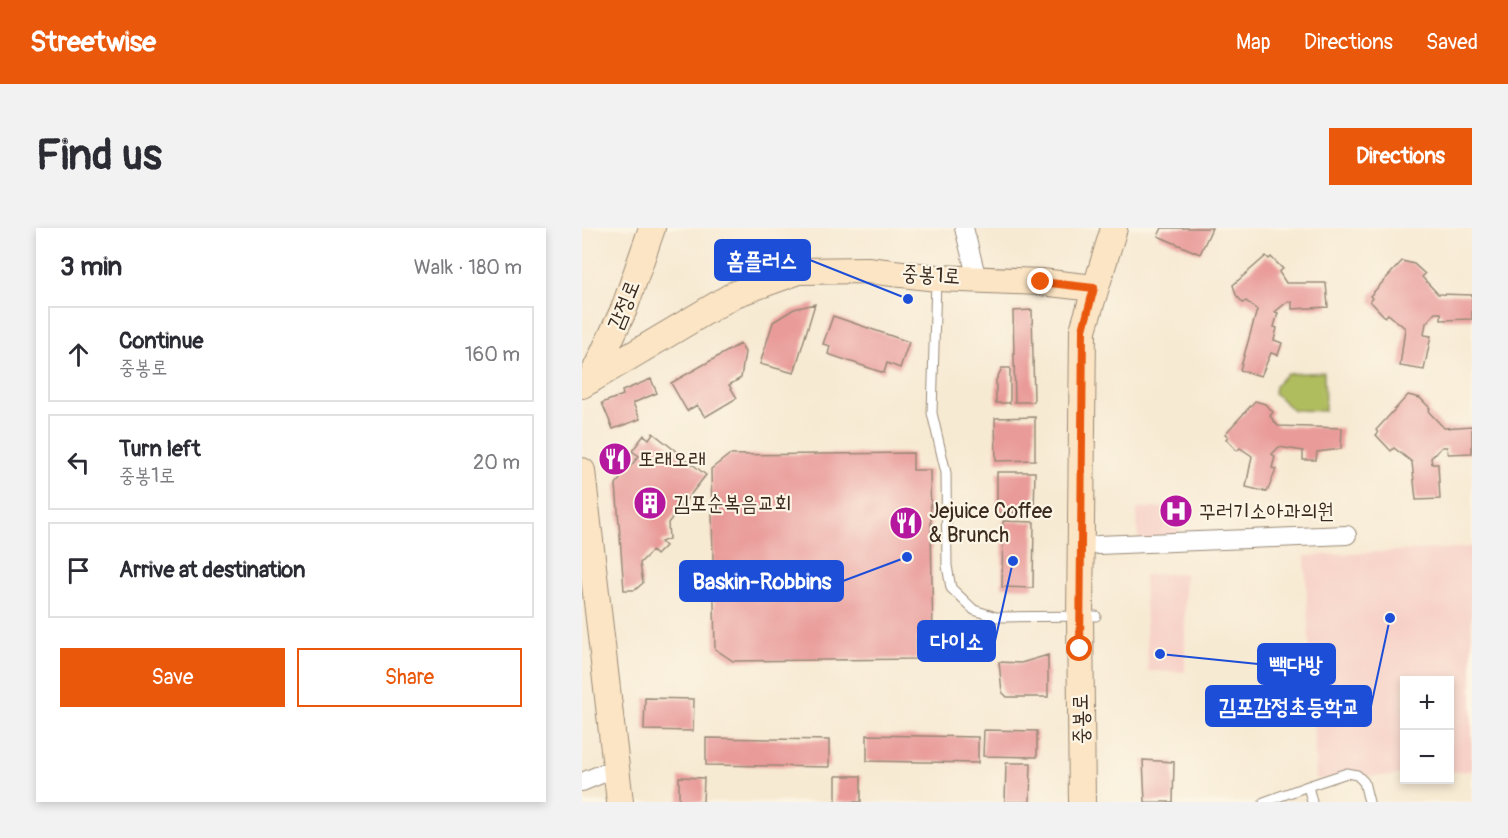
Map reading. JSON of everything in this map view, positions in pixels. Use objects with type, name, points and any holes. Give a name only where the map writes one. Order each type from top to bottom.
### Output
[{"type":"street","name":"감정로","points":[[586,382],[624,309],[652,228]]},
{"type":"street","points":[[964,228],[977,279]]},
{"type":"street","points":[[1094,288],[1114,228]]},
{"type":"street","name":"중봉1로","points":[[586,382],[735,294],[780,276],[816,269],[1094,288]]},
{"type":"street","name":"중봉로","points":[[1082,802],[1088,617],[1098,545],[1094,288]]},
{"type":"street","name":"중봉로","points":[[1094,288],[1083,330],[1088,617],[1098,802]]},
{"type":"street","points":[[582,471],[620,802]]},
{"type":"street","points":[[1098,545],[1347,535]]},
{"type":"street","points":[[582,782],[616,768]]},
{"type":"lane","points":[[937,278],[932,413],[946,473],[947,566],[951,588],[965,603],[986,616],[1088,617]]},
{"type":"lane","points":[[1264,802],[1347,774],[1357,775],[1364,782],[1369,802]]},
{"type":"lane","points":[[1308,786],[1312,802]]},
{"type":"shaded area","points":[[1178,507],[1180,538],[1138,540],[1137,509]]},
{"type":"shaded area","points":[[1472,547],[1472,771],[1454,772],[1454,676],[1400,676],[1400,775],[1316,779],[1305,556]]},
{"type":"shaded area","points":[[1185,573],[1185,672],[1148,671],[1144,575]]},
{"type":"green space","points":[[1324,372],[1325,411],[1293,410],[1274,393],[1275,386],[1286,374]]},
{"type":"building","points":[[1162,228],[1212,228],[1200,254],[1158,236]]},
{"type":"building","points":[[1266,256],[1269,259],[1271,257],[1283,269],[1279,272],[1286,283],[1326,283],[1328,307],[1292,309],[1292,302],[1287,302],[1275,312],[1278,313],[1274,327],[1277,328],[1274,340],[1282,343],[1278,355],[1271,353],[1261,376],[1240,370],[1257,310],[1246,301],[1243,303],[1236,295],[1233,285]]},
{"type":"building","points":[[1402,261],[1414,264],[1425,274],[1422,277],[1438,294],[1472,295],[1472,319],[1441,320],[1441,313],[1435,313],[1426,323],[1424,335],[1431,336],[1424,370],[1400,366],[1405,328],[1388,314],[1385,317],[1370,301],[1372,298],[1370,296]]},
{"type":"building","points":[[815,304],[794,373],[760,364],[773,322],[794,309]]},
{"type":"building","points":[[1032,310],[1034,402],[1015,402],[1013,311]]},
{"type":"building","points":[[833,316],[909,342],[900,368],[887,363],[884,373],[828,354],[830,346],[823,344]]},
{"type":"building","points":[[740,344],[745,352],[741,378],[729,385],[737,398],[705,417],[697,405],[687,411],[671,383]]},
{"type":"building","points":[[1002,368],[1010,368],[1010,403],[996,403],[996,380]]},
{"type":"building","points":[[651,379],[657,393],[633,403],[640,419],[613,429],[602,403],[623,395],[622,391]]},
{"type":"building","points":[[1408,395],[1420,398],[1430,408],[1428,411],[1444,428],[1472,426],[1472,453],[1448,454],[1447,447],[1442,447],[1431,458],[1432,464],[1438,464],[1440,499],[1416,500],[1412,462],[1394,448],[1391,451],[1376,435],[1378,433],[1376,430]]},
{"type":"building","points":[[1255,401],[1265,404],[1273,412],[1270,416],[1278,426],[1342,428],[1341,449],[1317,452],[1316,460],[1303,460],[1303,451],[1279,447],[1272,454],[1275,457],[1272,468],[1276,469],[1267,492],[1246,487],[1252,456],[1240,448],[1237,451],[1226,439],[1228,436],[1225,434]]},
{"type":"building","points":[[1035,417],[1035,460],[996,461],[995,418]]},
{"type":"building","name":"김포순복음교회","points":[[653,433],[706,475],[668,523],[669,539],[661,542],[665,546],[656,555],[652,551],[640,563],[643,583],[635,590],[624,590],[616,484],[639,456],[632,451],[644,435],[649,439]]},
{"type":"building","name":"또래오래","points":[[619,450],[621,466],[611,468],[609,451]]},
{"type":"building","points":[[913,453],[913,470],[930,470],[933,638],[917,638],[917,659],[733,661],[715,649],[711,469],[729,455]]},
{"type":"building","points":[[997,472],[1035,472],[1034,513],[997,512]]},
{"type":"building","points":[[1003,521],[1034,522],[1033,588],[1002,587]]},
{"type":"building","points":[[1048,655],[1048,697],[1007,697],[1002,692],[999,662],[1021,663]]},
{"type":"building","points":[[645,698],[694,699],[693,731],[644,730]]},
{"type":"building","points":[[984,730],[1037,731],[1037,757],[983,756]]},
{"type":"building","points":[[867,735],[978,737],[978,763],[867,761]]},
{"type":"building","points":[[706,738],[829,740],[829,767],[706,765]]},
{"type":"building","points":[[1143,760],[1174,762],[1173,802],[1145,802]]},
{"type":"building","points":[[1006,763],[1031,763],[1030,802],[1005,802]]},
{"type":"building","points":[[836,776],[861,776],[861,802],[836,802]]},
{"type":"building","points":[[679,777],[704,778],[703,802],[679,802]]},
{"type":"place","name":"홈플러스","points":[[908,299]]},
{"type":"place","name":"또래오래","points":[[615,459]]},
{"type":"place","name":"김포순복음교회","points":[[650,503]]},
{"type":"place","name":"꾸러기소아과의원","points":[[1176,511]]},
{"type":"place","name":"Jejuice Coffee & Brunch","points":[[906,523]]},
{"type":"place","name":"Baskin-Robbins","points":[[907,557]]},
{"type":"place","name":"다이소","points":[[1013,561]]},
{"type":"place","name":"김포감정초등학교","points":[[1390,618]]},
{"type":"place","name":"빽다방","points":[[1160,654]]},
{"type":"route","points":[[1041,282],[1094,288],[1083,330],[1080,649]]}]
